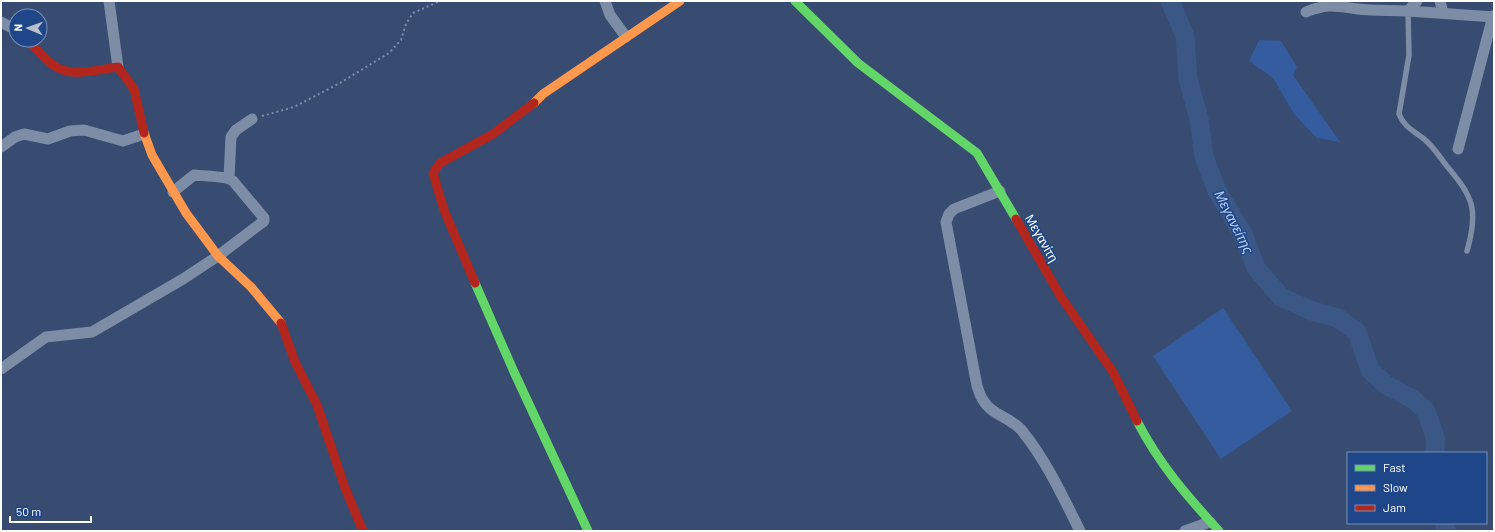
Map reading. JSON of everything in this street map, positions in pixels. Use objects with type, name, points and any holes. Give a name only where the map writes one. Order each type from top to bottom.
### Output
[{"type":"street","points":[[109,1],[118,67],[134,89],[144,134],[156,163],[189,218],[218,256],[251,287],[282,324],[295,362],[320,412],[345,488],[363,531]]},
{"type":"street","points":[[606,1],[610,15],[626,37]]},
{"type":"street","name":"Μεγανίτη","points":[[795,1],[858,64],[972,148],[982,160],[1061,298],[1113,372],[1151,448],[1180,488],[1219,531]]},
{"type":"street","points":[[1408,11],[1417,1]]},
{"type":"street","points":[[1440,1],[1442,13]]},
{"type":"street","points":[[588,531],[508,358],[444,210],[433,173],[434,168],[442,162],[485,140],[528,109],[543,94],[674,3]]},
{"type":"street","points":[[1306,12],[1316,8],[1342,5],[1357,9],[1494,16],[1458,149]]},
{"type":"street","points":[[37,48],[58,68],[65,71],[118,67]]},
{"type":"street","points":[[229,178],[230,137],[236,130],[252,119]]},
{"type":"street","points":[[1,147],[15,137],[24,134],[48,139],[70,130],[84,130],[123,141],[144,134]]},
{"type":"street","points":[[1,369],[46,337],[92,332],[161,293],[218,256],[264,221],[264,218],[233,180],[229,178],[194,175],[173,192]]},
{"type":"street","points":[[1000,191],[954,209],[949,214],[946,222],[977,386],[983,401],[993,411],[1013,421],[1023,431],[1059,487],[1080,531]]},
{"type":"street","points":[[1185,531],[1210,522]]},
{"type":"lane","points":[[1408,11],[1409,55],[1399,114],[1401,120],[1408,128],[1425,140],[1466,188],[1472,203],[1474,221],[1467,251]]},
{"type":"path","points":[[252,119],[294,107],[340,83],[389,52],[401,40],[406,24],[413,13],[440,1]]},
{"type":"shaded area","points":[[1259,40],[1281,41],[1297,67],[1293,75],[1340,142],[1317,138],[1294,114],[1273,78],[1249,61]]},
{"type":"shaded area","points":[[1223,308],[1292,411],[1221,459],[1153,356]]},
{"type":"waterway","name":"Μεγανείτης","points":[[1170,1],[1185,36],[1188,79],[1199,119],[1204,157],[1217,191],[1243,234],[1256,268],[1281,297],[1312,311],[1338,318],[1357,332],[1370,370],[1386,385],[1413,399],[1426,411],[1436,440],[1435,452]]},
{"type":"waterway","name":"Μεγανείτης","points":[[1444,524],[1447,531]]},
{"type":"traffic: fast","points":[[795,1],[858,63],[977,153],[1016,219]]},
{"type":"traffic: fast","points":[[475,283],[514,372],[588,531]]},
{"type":"traffic: fast","points":[[1137,421],[1174,479],[1219,531]]},
{"type":"traffic: slow","points":[[534,103],[543,94],[680,1]]},
{"type":"traffic: slow","points":[[144,133],[152,155],[186,213],[218,256],[251,287],[281,323]]},
{"type":"traffic: jam","points":[[35,48],[50,62],[65,71],[96,71],[118,67],[134,89],[144,133]]},
{"type":"traffic: jam","points":[[475,283],[444,210],[433,173],[440,163],[493,134],[534,103]]},
{"type":"traffic: jam","points":[[1016,219],[1061,297],[1113,372],[1137,421]]},
{"type":"traffic: jam","points":[[281,323],[295,362],[317,405],[345,488],[363,531]]}]
